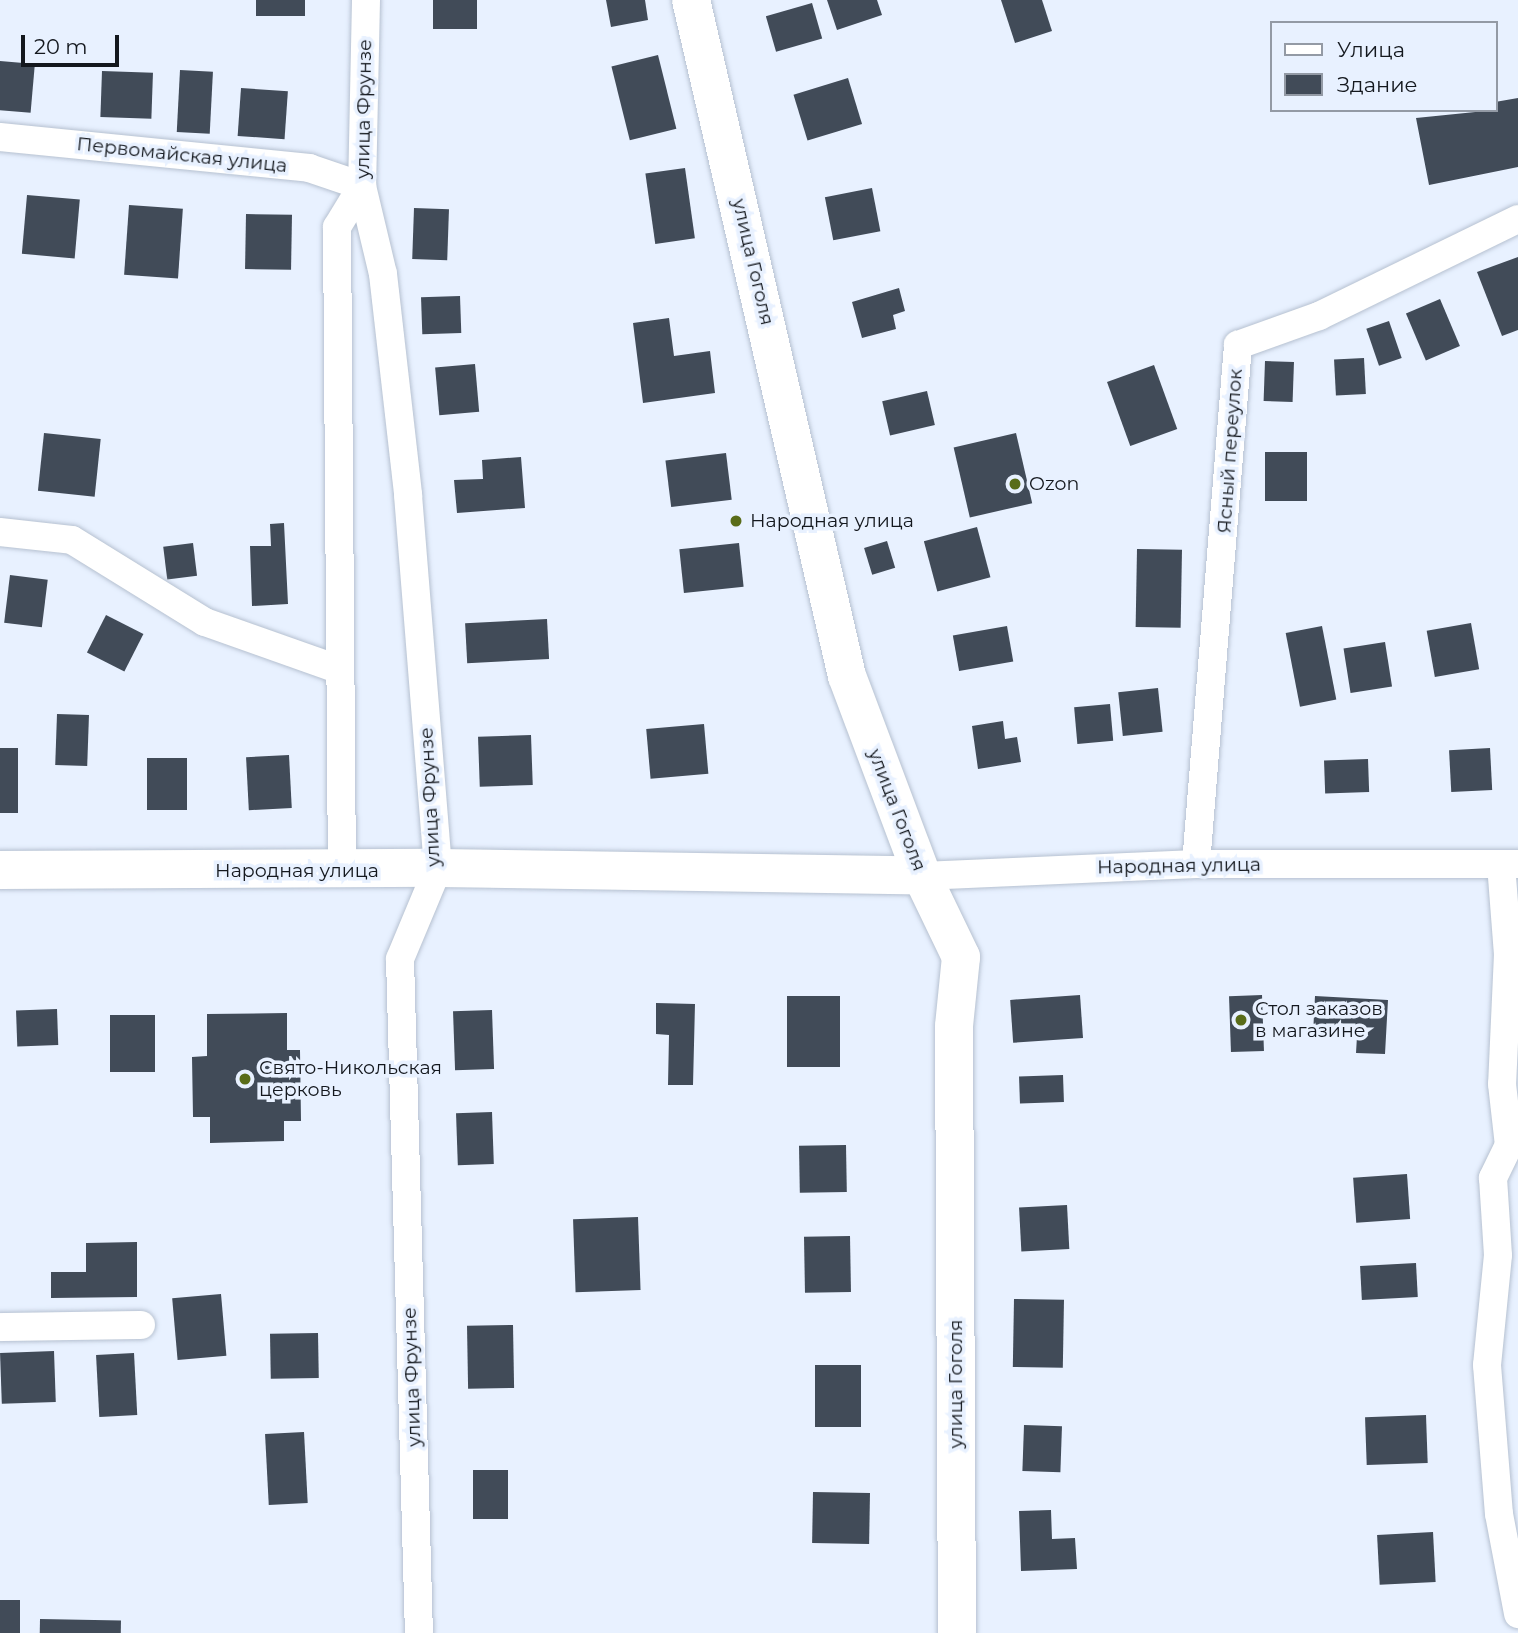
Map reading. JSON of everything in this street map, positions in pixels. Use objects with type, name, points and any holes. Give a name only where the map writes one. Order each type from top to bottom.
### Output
[{"type":"main road","name":"улица Гоголя","points":[[691,0],[847,676],[922,876],[961,957],[954,1026],[957,1633]]},
{"type":"main road","name":"Народная улица","points":[[0,870],[342,872],[438,868],[922,876]]},
{"type":"street","name":"улица Фрунзе","points":[[366,0],[362,186],[383,274],[408,495],[438,868],[400,959],[419,1633]]},
{"type":"street","name":"Первомайская улица","points":[[0,137],[309,168],[362,186]]},
{"type":"street","points":[[342,872],[338,669],[337,227],[362,186]]},
{"type":"street","name":"Ясный переулок","points":[[1196,864],[1238,345],[1319,316],[1518,219]]},
{"type":"street","points":[[0,532],[72,540],[205,622],[338,669]]},
{"type":"street","name":"Народная улица","points":[[922,876],[1196,864],[1510,864]]},
{"type":"street","points":[[1510,864],[1502,1084],[1509,1145],[1493,1178],[1499,1255],[1486,1365],[1500,1514],[1518,1614]]},
{"type":"street","points":[[0,1327],[141,1325]]},
{"type":"building","points":[[256,0],[305,0],[305,16],[256,16]]},
{"type":"building","points":[[433,0],[477,0],[477,29],[433,29]]},
{"type":"building","points":[[606,0],[645,0],[648,20],[611,27]]},
{"type":"building","points":[[827,0],[877,0],[882,15],[837,30]]},
{"type":"building","points":[[1001,0],[1042,0],[1052,31],[1015,43]]},
{"type":"building","points":[[812,3],[822,39],[776,52],[766,16]]},
{"type":"building","points":[[658,55],[676,129],[630,140],[611,67]]},
{"type":"building","points":[[0,61],[35,64],[31,113],[0,110]]},
{"type":"building","points":[[180,70],[213,72],[210,134],[177,132]]},
{"type":"building","points":[[102,71],[153,73],[151,119],[100,117]]},
{"type":"building","points":[[848,78],[862,124],[808,141],[793,95]]},
{"type":"building","points":[[241,88],[288,91],[285,139],[238,136]]},
{"type":"building","points":[[1518,98],[1518,167],[1429,185],[1416,118],[1497,112],[1497,102]]},
{"type":"building","points":[[685,168],[695,238],[655,244],[645,174]]},
{"type":"building","points":[[872,188],[880,231],[833,240],[825,197]]},
{"type":"building","points":[[27,195],[80,200],[75,258],[22,254]]},
{"type":"building","points":[[129,205],[183,209],[178,279],[124,275]]},
{"type":"building","points":[[414,208],[449,209],[447,260],[412,259]]},
{"type":"building","points":[[246,214],[292,215],[291,270],[245,269]]},
{"type":"building","points":[[1518,257],[1518,330],[1502,336],[1477,272]]},
{"type":"building","points":[[899,288],[905,311],[893,315],[896,329],[862,338],[852,302]]},
{"type":"building","points":[[460,296],[461,333],[422,334],[421,297]]},
{"type":"building","points":[[1440,299],[1460,346],[1426,360],[1406,313]]},
{"type":"building","points":[[669,318],[674,356],[710,351],[715,393],[643,403],[633,323]]},
{"type":"building","points":[[1389,321],[1402,358],[1379,366],[1366,329]]},
{"type":"building","points":[[1364,358],[1366,394],[1336,396],[1334,360]]},
{"type":"building","points":[[1265,361],[1294,362],[1293,402],[1264,401]]},
{"type":"building","points":[[475,364],[479,412],[439,415],[435,367]]},
{"type":"building","points":[[1154,365],[1177,429],[1130,446],[1107,382]]},
{"type":"building","points":[[927,391],[935,425],[890,435],[882,401]]},
{"type":"building","points":[[44,433],[101,439],[95,497],[38,491]]},
{"type":"building","points":[[1016,433],[1032,503],[970,518],[954,447]]},
{"type":"building","points":[[1265,452],[1307,452],[1307,501],[1265,501]]},
{"type":"building","points":[[726,453],[732,500],[671,507],[665,460]]},
{"type":"building","points":[[521,457],[525,508],[457,513],[454,480],[483,479],[482,460]]},
{"type":"building","points":[[284,523],[288,604],[252,606],[250,546],[271,546],[270,524]]},
{"type":"building","points":[[977,527],[990,577],[937,591],[924,541]]},
{"type":"building","points":[[887,541],[895,568],[872,575],[864,548]]},
{"type":"building","points":[[193,543],[197,576],[167,579],[163,547]]},
{"type":"building","points":[[739,543],[744,587],[684,593],[679,549]]},
{"type":"building","points":[[1137,549],[1182,550],[1181,628],[1136,627]]},
{"type":"building","points":[[10,575],[48,580],[42,627],[4,623]]},
{"type":"building","points":[[106,615],[143,634],[124,671],[87,652]]},
{"type":"building","points":[[547,619],[549,659],[467,663],[465,623]]},
{"type":"building","points":[[1471,623],[1479,669],[1435,677],[1427,631]]},
{"type":"building","points":[[1007,626],[1013,661],[959,671],[953,636]]},
{"type":"building","points":[[1322,626],[1336,700],[1300,707],[1286,633]]},
{"type":"building","points":[[1385,642],[1392,686],[1351,693],[1344,649]]},
{"type":"building","points":[[1158,688],[1163,732],[1123,736],[1118,692]]},
{"type":"building","points":[[1110,704],[1113,741],[1077,744],[1074,707]]},
{"type":"building","points":[[57,714],[89,715],[87,766],[55,765]]},
{"type":"building","points":[[1003,721],[1005,739],[1017,737],[1021,762],[978,769],[972,726]]},
{"type":"building","points":[[704,724],[708,774],[651,779],[646,729]]},
{"type":"building","points":[[531,735],[533,785],[480,787],[478,737]]},
{"type":"building","points":[[0,748],[18,748],[18,813],[0,813]]},
{"type":"building","points":[[1490,748],[1492,790],[1451,792],[1449,750]]},
{"type":"building","points":[[289,755],[292,808],[249,810],[246,757]]},
{"type":"building","points":[[147,758],[187,758],[187,810],[147,810]]},
{"type":"building","points":[[1368,759],[1369,792],[1325,794],[1324,761]]},
{"type":"building","points":[[1080,995],[1083,1038],[1013,1043],[1010,1000]]},
{"type":"building","points":[[1262,995],[1264,1051],[1231,1052],[1229,996]]},
{"type":"building","points":[[787,996],[840,996],[840,1067],[787,1067]]},
{"type":"building","points":[[1315,996],[1388,1000],[1385,1054],[1356,1053],[1357,1036],[1313,1034]]},
{"type":"building","points":[[656,1003],[695,1004],[693,1085],[668,1085],[669,1035],[656,1034]]},
{"type":"building","points":[[57,1009],[58,1045],[17,1046],[16,1010]]},
{"type":"building","points":[[492,1010],[494,1069],[455,1070],[453,1011]]},
{"type":"building","name":"Свято-Никольская церковь","points":[[287,1013],[287,1050],[300,1050],[301,1121],[284,1121],[284,1141],[210,1143],[210,1117],[193,1117],[192,1057],[207,1056],[207,1014]]},
{"type":"building","points":[[110,1015],[155,1015],[155,1072],[110,1072]]},
{"type":"building","points":[[1063,1075],[1064,1102],[1020,1104],[1019,1077]]},
{"type":"building","points":[[492,1112],[494,1164],[458,1165],[456,1113]]},
{"type":"building","points":[[846,1145],[847,1192],[800,1193],[799,1146]]},
{"type":"building","points":[[1407,1174],[1410,1219],[1356,1223],[1353,1178]]},
{"type":"building","points":[[1067,1205],[1069,1249],[1021,1251],[1019,1208]]},
{"type":"building","points":[[638,1217],[641,1290],[576,1292],[573,1219]]},
{"type":"building","points":[[850,1236],[851,1292],[805,1293],[804,1237]]},
{"type":"building","points":[[137,1242],[137,1297],[51,1298],[51,1272],[86,1272],[86,1243]]},
{"type":"building","points":[[1416,1263],[1418,1297],[1362,1300],[1360,1266]]},
{"type":"building","points":[[221,1294],[226,1356],[178,1360],[172,1298]]},
{"type":"building","points":[[1014,1299],[1064,1300],[1063,1368],[1013,1367]]},
{"type":"building","points":[[513,1325],[514,1388],[468,1389],[467,1326]]},
{"type":"building","points":[[318,1333],[319,1378],[271,1379],[270,1334]]},
{"type":"building","points":[[54,1351],[56,1402],[2,1404],[0,1353]]},
{"type":"building","points":[[134,1353],[137,1415],[99,1417],[96,1355]]},
{"type":"building","points":[[815,1365],[861,1365],[861,1427],[815,1427]]},
{"type":"building","points":[[1426,1415],[1428,1463],[1367,1465],[1365,1417]]},
{"type":"building","points":[[1024,1425],[1062,1426],[1060,1472],[1022,1471]]},
{"type":"building","points":[[304,1432],[308,1503],[269,1505],[265,1434]]},
{"type":"building","points":[[473,1470],[508,1470],[508,1519],[473,1519]]},
{"type":"building","points":[[813,1492],[870,1493],[869,1544],[812,1543]]},
{"type":"building","points":[[1051,1510],[1052,1539],[1075,1538],[1077,1569],[1021,1571],[1019,1511]]},
{"type":"building","points":[[1433,1532],[1436,1582],[1380,1585],[1377,1535]]},
{"type":"building","points":[[0,1600],[20,1600],[20,1633],[0,1633]]},
{"type":"building","points":[[40,1619],[121,1620],[121,1633],[40,1633]]},
{"type":"place","name":"Ozon","points":[[1015,484]]},
{"type":"place","name":"Народная улица","points":[[736,521]]},
{"type":"place","name":"Стол заказов в магазине","points":[[1241,1020]]},
{"type":"place","name":"Свято-Никольская церковь","points":[[245,1079]]}]
